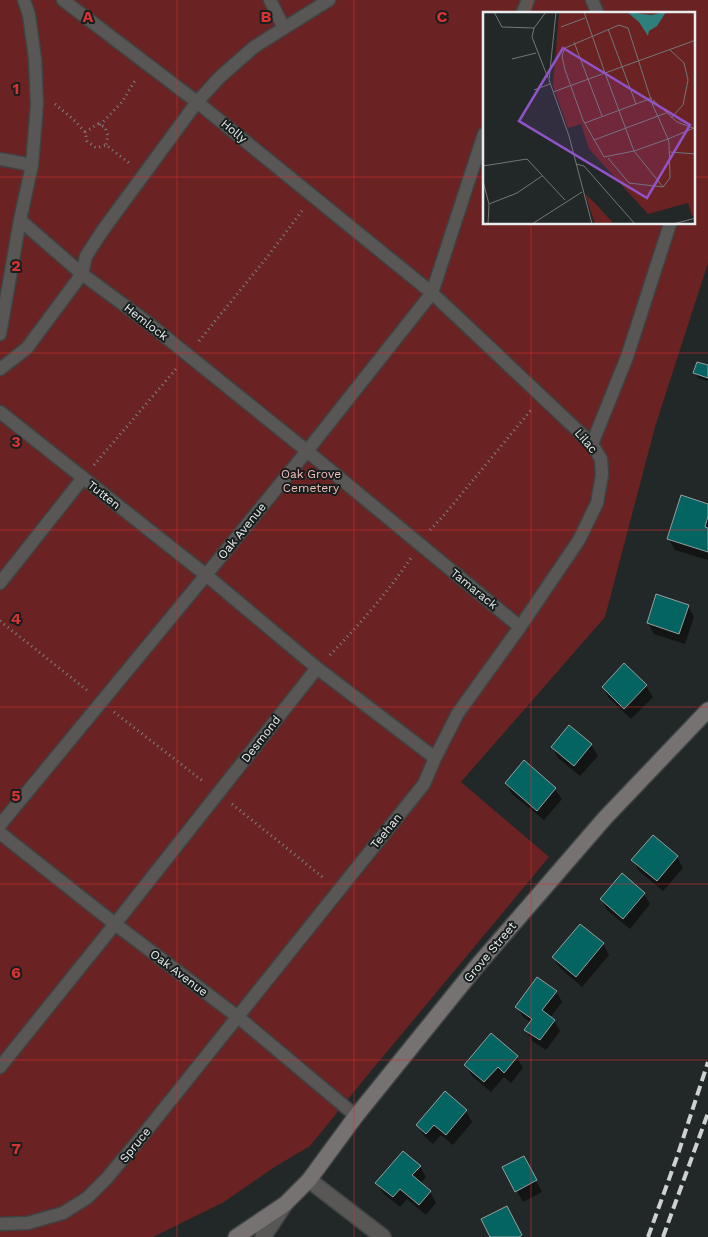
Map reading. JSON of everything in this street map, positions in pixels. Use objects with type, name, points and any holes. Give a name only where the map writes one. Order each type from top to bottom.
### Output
[{"type":"street","name":"Grove Street","points":[[236,1237],[285,1204],[309,1180],[356,1116],[478,966],[605,818],[708,710]]},
{"type":"street","points":[[309,1180],[382,1237]]},
{"type":"street","name":"Grove Street","points":[[263,1237],[285,1204]]},
{"type":"lane","points":[[0,334],[20,220],[32,165],[37,104],[36,60],[29,15],[24,0]]},
{"type":"lane","name":"Holly","points":[[63,0],[198,102],[432,293]]},
{"type":"lane","points":[[270,0],[284,28]]},
{"type":"lane","points":[[0,369],[27,348],[82,274],[86,256],[103,230],[198,102],[220,77],[254,47],[329,0]]},
{"type":"lane","points":[[523,12],[528,0]]},
{"type":"lane","points":[[592,0],[597,12]]},
{"type":"lane","name":"Oak Avenue","points":[[0,825],[307,451],[432,293],[483,137]]},
{"type":"lane","points":[[0,159],[32,165]]},
{"type":"lane","name":"Hemlock","points":[[20,220],[82,274],[188,354],[307,451]]},
{"type":"lane","points":[[592,444],[627,357],[670,225]]},
{"type":"lane","name":"Lilac","points":[[432,293],[592,444],[601,459],[602,475],[597,503],[579,540],[520,627]]},
{"type":"lane","points":[[0,412],[83,478]]},
{"type":"lane","name":"Tamarack","points":[[307,451],[520,627]]},
{"type":"lane","name":"Tutten","points":[[0,583],[83,478],[206,575]]},
{"type":"lane","points":[[206,575],[317,668],[435,758],[458,713],[520,627]]},
{"type":"lane","name":"Desmond","points":[[0,1067],[317,668]]},
{"type":"lane","name":"Teehan","points":[[238,1017],[424,784],[435,758]]},
{"type":"lane","name":"Oak Avenue","points":[[0,833],[115,924],[238,1017],[356,1116]]},
{"type":"lane","name":"Spruce","points":[[0,1224],[28,1223],[63,1213],[87,1198],[107,1178],[238,1017]]},
{"type":"path","points":[[85,132],[98,124],[100,125],[122,102],[147,63]]},
{"type":"path","points":[[36,91],[60,107],[75,121],[85,132],[87,141],[96,148],[106,146],[144,174]]},
{"type":"path","points":[[100,125],[105,128],[108,136],[106,146]]},
{"type":"path","points":[[83,478],[214,324],[313,196]]},
{"type":"path","points":[[317,668],[352,632],[389,588],[419,544],[541,396]]},
{"type":"path","points":[[0,621],[339,890]]},
{"type":"green space","name":"Oak Grove Cemetery","points":[[0,0],[708,0],[708,263],[655,427],[605,617],[461,782],[549,857],[310,1146],[273,1168],[224,1202],[153,1237],[0,1237]]},
{"type":"building","points":[[697,362],[708,365],[708,378],[693,373]]},
{"type":"building","points":[[681,495],[708,504],[708,516],[705,527],[708,528],[708,552],[667,539]]},
{"type":"building","points":[[656,594],[689,605],[679,634],[647,623]]},
{"type":"building","points":[[624,663],[647,685],[624,709],[602,687]]},
{"type":"building","points":[[569,725],[592,744],[574,766],[551,747]]},
{"type":"building","points":[[524,760],[556,788],[537,811],[505,783]]},
{"type":"building","points":[[653,835],[678,856],[657,881],[631,860]]},
{"type":"building","points":[[622,873],[645,893],[623,919],[600,899]]},
{"type":"building","points":[[580,924],[604,943],[576,977],[552,957]]},
{"type":"building","points":[[537,977],[557,991],[542,1010],[555,1020],[540,1040],[524,1030],[532,1019],[515,1007]]},
{"type":"building","points":[[491,1033],[518,1056],[504,1073],[498,1067],[484,1082],[464,1065]]},
{"type":"building","points":[[445,1091],[467,1110],[446,1135],[434,1125],[426,1134],[416,1125]]},
{"type":"building","points":[[403,1151],[421,1166],[412,1175],[431,1191],[419,1205],[400,1189],[393,1197],[375,1183]]},
{"type":"building","points":[[524,1156],[537,1180],[515,1192],[502,1167]]},
{"type":"building","points":[[507,1206],[522,1235],[519,1237],[490,1237],[481,1219]]},
{"type":"railway","points":[[648,1237],[708,1062]]},
{"type":"railway","points":[[663,1237],[708,1113]]}]
